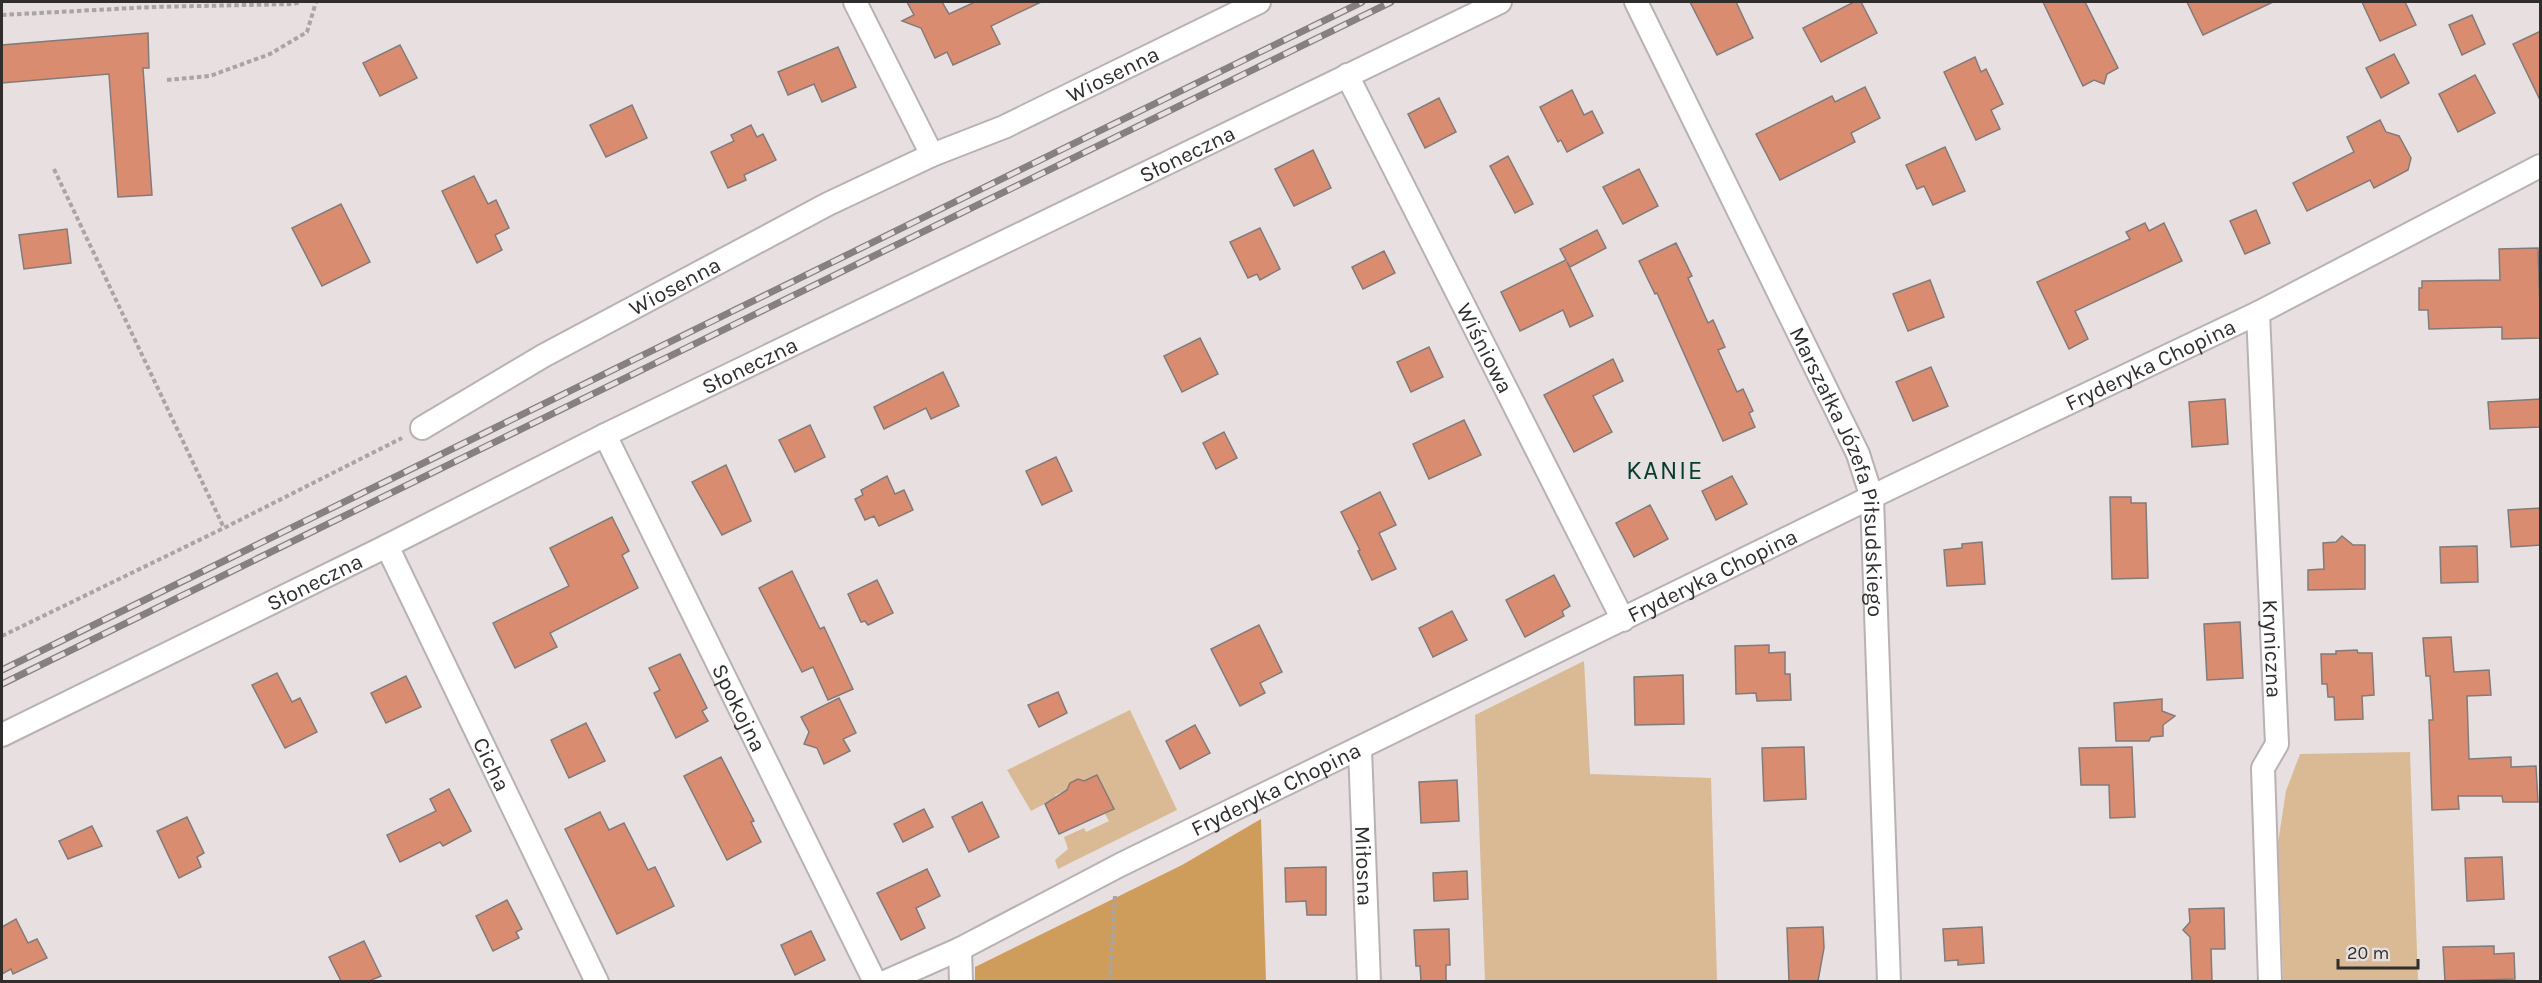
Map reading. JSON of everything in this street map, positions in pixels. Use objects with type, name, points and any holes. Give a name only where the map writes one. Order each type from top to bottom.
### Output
[{"type":"street","points":[[855,2],[932,155]]},
{"type":"street","name":"Wiosenna","points":[[422,428],[543,356],[828,204],[932,155],[1004,127],[1259,2]]},
{"type":"street","name":"Słoneczna","points":[[2,735],[387,546],[605,435],[1500,2]]},
{"type":"street","name":"Marszałka Józefa Piłsudskiego","points":[[1636,2],[1858,454],[1872,498],[1889,981]]},
{"type":"street","name":"Wiśniowa","points":[[1347,75],[1623,620]]},
{"type":"street","name":"Fryderyka Chopina","points":[[885,981],[960,950],[1114,868],[1872,498],[2259,313],[2541,166]]},
{"type":"street","name":"Kryniczna","points":[[2259,313],[2277,744],[2263,768],[2270,981]]},
{"type":"street","name":"Spokojna","points":[[605,435],[875,981]]},
{"type":"street","name":"Cicha","points":[[387,546],[597,981]]},
{"type":"street","name":"Miłosna","points":[[1360,749],[1368,981]]},
{"type":"street","points":[[960,950],[961,981]]},
{"type":"path","points":[[2,15],[301,2]]},
{"type":"path","points":[[167,80],[210,76],[270,54],[307,32],[316,2]]},
{"type":"path","points":[[54,169],[224,528]]},
{"type":"path","points":[[2,636],[422,428]]},
{"type":"path","points":[[1110,981],[1116,875],[1114,868]]},
{"type":"shaded area","points":[[1584,661],[1590,774],[1711,778],[1717,981],[1485,981],[1475,715]]},
{"type":"shaded area","points":[[1130,710],[1177,810],[1058,869],[1055,860],[1068,849],[1064,837],[1084,828],[1086,832],[1109,821],[1105,814],[1114,809],[1097,775],[1084,781],[1078,779],[1070,783],[1067,790],[1055,795],[1056,798],[1031,811],[1007,770]]},
{"type":"shaded area","points":[[2410,752],[2418,981],[2283,981],[2278,843],[2286,791],[2300,754]]},
{"type":"shaded area","points":[[1261,819],[1266,981],[975,981],[975,967],[1182,865]]},
{"type":"building","points":[[907,2],[942,2],[949,14],[975,2],[1041,2],[991,26],[1000,44],[953,65],[947,52],[935,58],[921,28],[902,21],[914,15]]},
{"type":"building","points":[[1690,2],[1736,2],[1753,38],[1717,55]]},
{"type":"building","points":[[1854,2],[1861,2],[1877,33],[1821,62],[1803,28]]},
{"type":"building","points":[[2043,2],[2085,2],[2118,68],[2107,74],[2104,84],[2094,80],[2083,86]]},
{"type":"building","points":[[2187,2],[2273,2],[2203,35]]},
{"type":"building","points":[[2362,2],[2405,2],[2416,25],[2380,41]]},
{"type":"building","points":[[2472,15],[2485,44],[2462,55],[2449,25]]},
{"type":"building","points":[[2541,31],[2541,102],[2513,44]]},
{"type":"building","points":[[148,33],[149,68],[143,68],[152,195],[118,197],[109,74],[2,83],[2,45]]},
{"type":"building","points":[[400,45],[417,78],[380,96],[363,63]]},
{"type":"building","points":[[838,47],[856,87],[822,102],[814,84],[788,95],[778,72]]},
{"type":"building","points":[[2394,54],[2409,83],[2381,98],[2366,68]]},
{"type":"building","points":[[1975,57],[1981,72],[1986,69],[2003,104],[1991,110],[2000,129],[1976,140],[1944,72]]},
{"type":"building","points":[[2475,75],[2495,113],[2458,132],[2439,94]]},
{"type":"building","points":[[1865,87],[1880,118],[1851,133],[1855,142],[1780,180],[1756,134],[1832,96],[1835,102]]},
{"type":"building","points":[[1572,90],[1584,115],[1592,111],[1603,133],[1567,152],[1561,140],[1558,142],[1540,107]]},
{"type":"building","points":[[1439,98],[1456,132],[1425,148],[1408,114]]},
{"type":"building","points":[[632,105],[647,138],[606,157],[590,125]]},
{"type":"building","points":[[2380,120],[2386,132],[2399,136],[2411,158],[2408,170],[2374,188],[2370,180],[2307,211],[2293,183],[2354,152],[2347,137]]},
{"type":"building","points":[[751,125],[757,137],[763,134],[776,160],[744,175],[746,180],[728,188],[711,152],[734,141],[731,135]]},
{"type":"building","points":[[1945,147],[1965,191],[1933,205],[1924,186],[1917,189],[1906,165]]},
{"type":"building","points":[[1313,150],[1331,188],[1294,206],[1275,169]]},
{"type":"building","points":[[1508,156],[1533,204],[1515,213],[1490,166]]},
{"type":"building","points":[[1639,169],[1658,206],[1623,224],[1603,187]]},
{"type":"building","points":[[474,176],[488,204],[496,200],[509,228],[495,235],[502,250],[477,263],[442,191]]},
{"type":"building","points":[[341,204],[370,262],[322,286],[292,228]]},
{"type":"building","points":[[2256,210],[2270,243],[2245,254],[2230,221]]},
{"type":"building","points":[[2145,223],[2149,231],[2164,223],[2182,261],[2075,311],[2088,339],[2069,349],[2037,282],[2130,239],[2126,232]]},
{"type":"building","points":[[1260,228],[1280,269],[1260,280],[1257,274],[1248,278],[1230,242]]},
{"type":"building","points":[[67,229],[71,263],[24,269],[19,235]]},
{"type":"building","points":[[1597,230],[1606,248],[1570,267],[1567,262],[1593,316],[1570,327],[1563,310],[1520,331],[1501,292],[1566,260],[1560,249]]},
{"type":"building","points":[[1676,243],[1692,276],[1688,278],[1708,323],[1713,320],[1725,347],[1718,350],[1737,392],[1743,389],[1753,411],[1749,413],[1755,427],[1723,441],[1657,293],[1655,294],[1639,261]]},
{"type":"building","points":[[2538,248],[2541,338],[2502,339],[2502,327],[2429,329],[2428,310],[2419,310],[2419,288],[2422,288],[2422,281],[2500,280],[2499,249]]},
{"type":"building","points":[[1384,251],[1395,273],[1363,289],[1352,267]]},
{"type":"building","points":[[1930,280],[1944,317],[1908,331],[1893,294]]},
{"type":"building","points":[[1200,338],[1218,374],[1182,392],[1164,356]]},
{"type":"building","points":[[1429,347],[1443,377],[1411,392],[1397,362]]},
{"type":"building","points":[[1613,359],[1623,381],[1593,396],[1612,432],[1574,452],[1544,395]]},
{"type":"building","points":[[1931,367],[1948,406],[1913,421],[1896,382]]},
{"type":"building","points":[[943,372],[959,406],[931,419],[926,408],[884,429],[874,407]]},
{"type":"building","points":[[2225,399],[2228,444],[2192,447],[2189,402]]},
{"type":"building","points":[[2541,399],[2541,427],[2490,429],[2488,402]]},
{"type":"building","points":[[1464,420],[1481,455],[1429,479],[1413,444]]},
{"type":"building","points":[[810,425],[825,457],[795,472],[779,440]]},
{"type":"building","points":[[1224,432],[1237,458],[1216,469],[1203,443]]},
{"type":"building","points":[[1056,457],[1072,491],[1042,505],[1026,471]]},
{"type":"building","points":[[726,465],[751,521],[722,535],[692,482]]},
{"type":"building","points":[[887,476],[895,494],[904,490],[913,510],[879,526],[874,516],[865,520],[855,499],[863,495],[861,490]]},
{"type":"building","points":[[1732,476],[1747,504],[1716,520],[1702,491]]},
{"type":"building","points":[[1380,492],[1396,525],[1379,533],[1396,569],[1372,580],[1341,512]]},
{"type":"building","points":[[2110,497],[2131,497],[2131,503],[2146,503],[2148,578],[2112,579]]},
{"type":"building","points":[[1650,505],[1668,539],[1634,557],[1616,523]]},
{"type":"building","points":[[2541,508],[2541,545],[2511,547],[2508,510]]},
{"type":"building","points":[[612,517],[629,551],[622,555],[638,588],[550,633],[557,647],[515,668],[493,623],[569,586],[550,548]]},
{"type":"building","points":[[2342,536],[2353,545],[2365,545],[2365,589],[2308,590],[2308,570],[2324,569],[2323,543],[2336,542]]},
{"type":"building","points":[[1982,542],[1985,584],[1947,586],[1944,550],[1962,548],[1962,544]]},
{"type":"building","points":[[2477,546],[2478,582],[2441,583],[2440,547]]},
{"type":"building","points":[[792,571],[820,629],[824,627],[853,689],[828,700],[813,667],[802,672],[759,588]]},
{"type":"building","points":[[1554,575],[1570,606],[1562,611],[1564,616],[1525,637],[1506,600]]},
{"type":"building","points":[[877,580],[893,613],[868,625],[865,621],[861,622],[848,594]]},
{"type":"building","points":[[1452,611],[1467,640],[1433,657],[1419,628]]},
{"type":"building","points":[[2240,622],[2243,678],[2207,680],[2204,624]]},
{"type":"building","points":[[1259,625],[1282,672],[1260,683],[1265,693],[1240,706],[1211,649]]},
{"type":"building","points":[[2451,637],[2454,672],[2489,670],[2491,695],[2467,696],[2469,759],[2511,757],[2511,767],[2536,766],[2538,802],[2503,802],[2502,796],[2458,796],[2459,809],[2432,810],[2429,720],[2433,720],[2430,676],[2426,676],[2423,638]]},
{"type":"building","points":[[1769,645],[1769,653],[1785,652],[1785,674],[1790,674],[1791,700],[1757,701],[1756,693],[1736,694],[1735,646]]},
{"type":"building","points":[[2357,650],[2358,653],[2372,653],[2374,695],[2362,696],[2363,719],[2335,720],[2334,697],[2328,697],[2327,684],[2322,684],[2321,654]]},
{"type":"building","points":[[680,654],[707,708],[702,711],[708,721],[676,738],[654,693],[660,690],[649,668]]},
{"type":"building","points":[[277,673],[292,702],[300,698],[317,732],[285,748],[252,685]]},
{"type":"building","points":[[1683,675],[1684,724],[1635,725],[1634,677]]},
{"type":"building","points":[[406,676],[421,707],[386,723],[371,693]]},
{"type":"building","points":[[1058,692],[1067,713],[1039,727],[1028,705]]},
{"type":"building","points":[[839,698],[856,733],[843,739],[850,751],[824,764],[817,748],[804,744],[809,732],[801,717]]},
{"type":"building","points":[[2162,699],[2162,711],[2175,716],[2163,725],[2163,736],[2151,737],[2149,741],[2116,741],[2114,703]]},
{"type":"building","points":[[586,723],[605,761],[569,778],[551,740]]},
{"type":"building","points":[[1195,725],[1210,753],[1180,769],[1166,741]]},
{"type":"building","points":[[1804,747],[1806,799],[1764,801],[1762,748]]},
{"type":"building","points":[[2132,747],[2135,817],[2110,818],[2109,785],[2081,785],[2079,748]]},
{"type":"building","points":[[721,757],[754,821],[751,822],[761,842],[727,860],[684,776]]},
{"type":"building","points":[[1097,775],[1114,809],[1059,834],[1045,804],[1067,790],[1070,783],[1078,779],[1084,781]]},
{"type":"building","points":[[1457,780],[1459,821],[1421,823],[1419,782]]},
{"type":"building","points":[[449,789],[471,831],[443,846],[440,842],[400,862],[387,835],[436,811],[430,799]]},
{"type":"building","points":[[982,802],[999,837],[969,852],[952,817]]},
{"type":"building","points":[[924,809],[933,827],[903,842],[894,824]]},
{"type":"building","points":[[600,812],[609,830],[624,823],[648,870],[655,867],[674,906],[617,934],[565,829]]},
{"type":"building","points":[[187,817],[204,853],[197,857],[201,867],[179,878],[157,831]]},
{"type":"building","points":[[92,826],[102,846],[68,859],[59,841]]},
{"type":"building","points":[[2502,857],[2504,899],[2467,901],[2465,858]]},
{"type":"building","points":[[1326,867],[1326,915],[1307,915],[1306,901],[1286,902],[1285,868]]},
{"type":"building","points":[[927,869],[940,896],[916,908],[925,928],[901,940],[877,893]]},
{"type":"building","points":[[1467,871],[1468,899],[1434,901],[1433,873]]},
{"type":"building","points":[[507,900],[522,929],[516,932],[519,938],[493,951],[476,916]]},
{"type":"building","points":[[2224,908],[2225,949],[2211,949],[2212,981],[2192,981],[2190,937],[2183,930],[2190,922],[2189,909]]},
{"type":"building","points":[[16,919],[28,943],[37,939],[47,958],[13,974],[11,969],[2,974],[2,927]]},
{"type":"building","points":[[1823,927],[1824,948],[1818,981],[1789,981],[1787,928]]},
{"type":"building","points":[[1982,927],[1984,963],[1958,965],[1958,960],[1945,961],[1943,929]]},
{"type":"building","points":[[1449,929],[1450,965],[1446,965],[1446,981],[1421,981],[1420,966],[1416,966],[1414,930]]},
{"type":"building","points":[[811,931],[825,960],[795,975],[781,945]]},
{"type":"building","points":[[364,941],[381,976],[369,981],[341,981],[329,957]]},
{"type":"building","points":[[2494,946],[2494,954],[2514,953],[2515,979],[2445,981],[2443,947]]},
{"type":"railway","points":[[2,670],[1362,2]]},
{"type":"railway","points":[[2,684],[1391,2]]},
{"type":"district","name":"KANIE","points":[[1665,470]]}]
